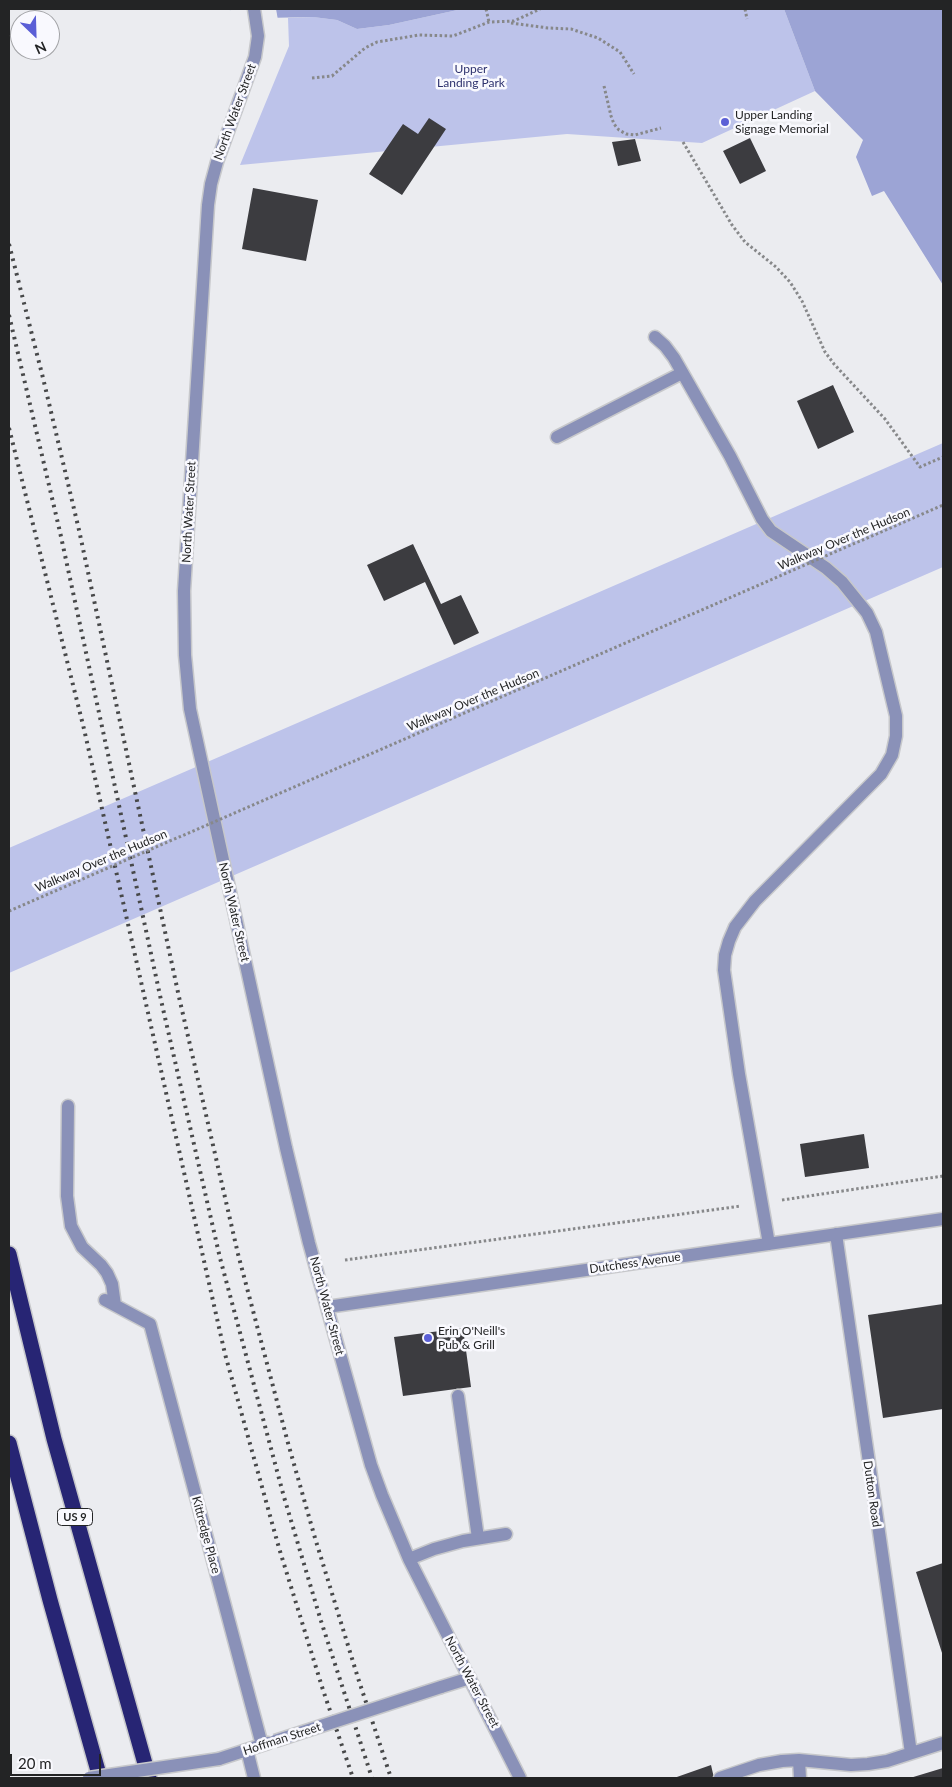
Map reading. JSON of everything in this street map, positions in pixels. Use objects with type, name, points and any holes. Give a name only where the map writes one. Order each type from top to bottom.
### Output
[{"type":"highway","name":"US 9","points":[[9,1254],[54,1439],[149,1778]]},
{"type":"highway","points":[[9,1443],[52,1609],[100,1778]]},
{"type":"street","name":"North Water Street","points":[[254,9],[257,28],[255,56],[217,162],[208,205],[185,572],[185,655],[189,700],[195,737],[286,1148],[327,1307],[372,1465],[388,1511],[409,1559],[520,1778]]},
{"type":"street","points":[[655,336],[666,346],[730,456],[754,505],[771,531],[826,568],[842,582],[866,613],[876,632],[896,716],[896,736],[892,756],[881,774],[755,901],[735,927],[725,955],[724,970],[739,1074],[769,1244]]},
{"type":"street","points":[[557,436],[682,373]]},
{"type":"street","name":"Kittredge Place","points":[[68,1106],[67,1196],[70,1226],[82,1248],[107,1273],[112,1284],[110,1303],[150,1324],[262,1745]]},
{"type":"street","name":"Dutchess Avenue","points":[[327,1307],[943,1219]]},
{"type":"street","name":"Dutton Road","points":[[836,1234],[910,1753]]},
{"type":"street","points":[[458,1396],[478,1538]]},
{"type":"street","points":[[409,1559],[447,1544],[506,1534]]},
{"type":"street","name":"Hoffman Street","points":[[89,1778],[219,1759],[470,1678]]},
{"type":"street","points":[[720,1778],[759,1765],[799,1760],[851,1765],[868,1764],[887,1761],[943,1743]]},
{"type":"street","points":[[246,1750],[254,1778]]},
{"type":"street","points":[[799,1760],[800,1778]]},
{"type":"path","points":[[486,9],[489,22]]},
{"type":"path","points":[[312,78],[332,76],[365,48],[377,42],[419,35],[453,36],[489,22],[514,21],[540,9]]},
{"type":"path","points":[[745,9],[747,19]]},
{"type":"path","points":[[503,22],[542,28],[571,29],[598,38],[620,52],[634,74]]},
{"type":"path","points":[[604,86],[611,116],[619,130],[626,134],[635,135],[661,128]]},
{"type":"path","points":[[683,142],[740,237],[776,267],[790,282],[802,301],[825,352],[834,364],[885,419],[920,467],[943,456]]},
{"type":"path","name":"Walkway Over the Hudson","points":[[9,911],[943,505]]},
{"type":"path","points":[[345,1260],[943,1176]]},
{"type":"green space","name":"Upper Landing Park","points":[[462,9],[784,9],[815,91],[702,143],[567,134],[240,165],[289,46],[288,18],[313,17],[337,20],[357,29],[389,25]]},
{"type":"green space","points":[[943,443],[943,567],[9,973],[9,848]]},
{"type":"shaded area","points":[[225,9],[462,9],[389,25],[357,29],[337,20],[313,17],[265,18]]},
{"type":"shaded area","points":[[784,9],[943,9],[943,285],[884,191],[872,196],[856,157],[863,140],[815,91]]},
{"type":"pier","points":[[230,9],[276,9],[278,20],[265,20],[231,13]]},
{"type":"building","points":[[429,118],[446,129],[402,195],[369,174],[403,124],[418,134]]},
{"type":"building","points":[[750,138],[766,171],[740,184],[723,151]]},
{"type":"building","points":[[635,139],[641,161],[618,166],[612,142]]},
{"type":"building","points":[[253,188],[318,200],[306,261],[242,249]]},
{"type":"building","points":[[833,385],[854,432],[818,449],[797,401]]},
{"type":"building","points":[[413,544],[441,604],[461,595],[479,633],[454,645],[425,582],[384,601],[367,565]]},
{"type":"building","points":[[864,1134],[869,1168],[805,1177],[800,1144]]},
{"type":"building","points":[[943,1304],[943,1409],[883,1418],[868,1315]]},
{"type":"building","points":[[463,1328],[471,1387],[403,1396],[394,1337]]},
{"type":"building","points":[[943,1563],[943,1656],[916,1572]]},
{"type":"building","points":[[711,1765],[714,1778],[674,1778]]},
{"type":"building","points":[[943,1768],[943,1778],[910,1778]]},
{"type":"railway","points":[[9,244],[79,530],[179,997],[238,1254],[315,1538],[391,1778]]},
{"type":"railway","points":[[9,315],[60,532],[161,1000],[220,1258],[284,1497],[321,1621],[372,1778]]},
{"type":"railway","points":[[9,428],[84,729],[225,1354],[279,1548],[323,1690],[353,1778]]},
{"type":"place","name":"Upper Landing Signage Memorial","points":[[725,122]]},
{"type":"place","name":"Erin O'Neill's Pub & Grill","points":[[428,1338]]}]
